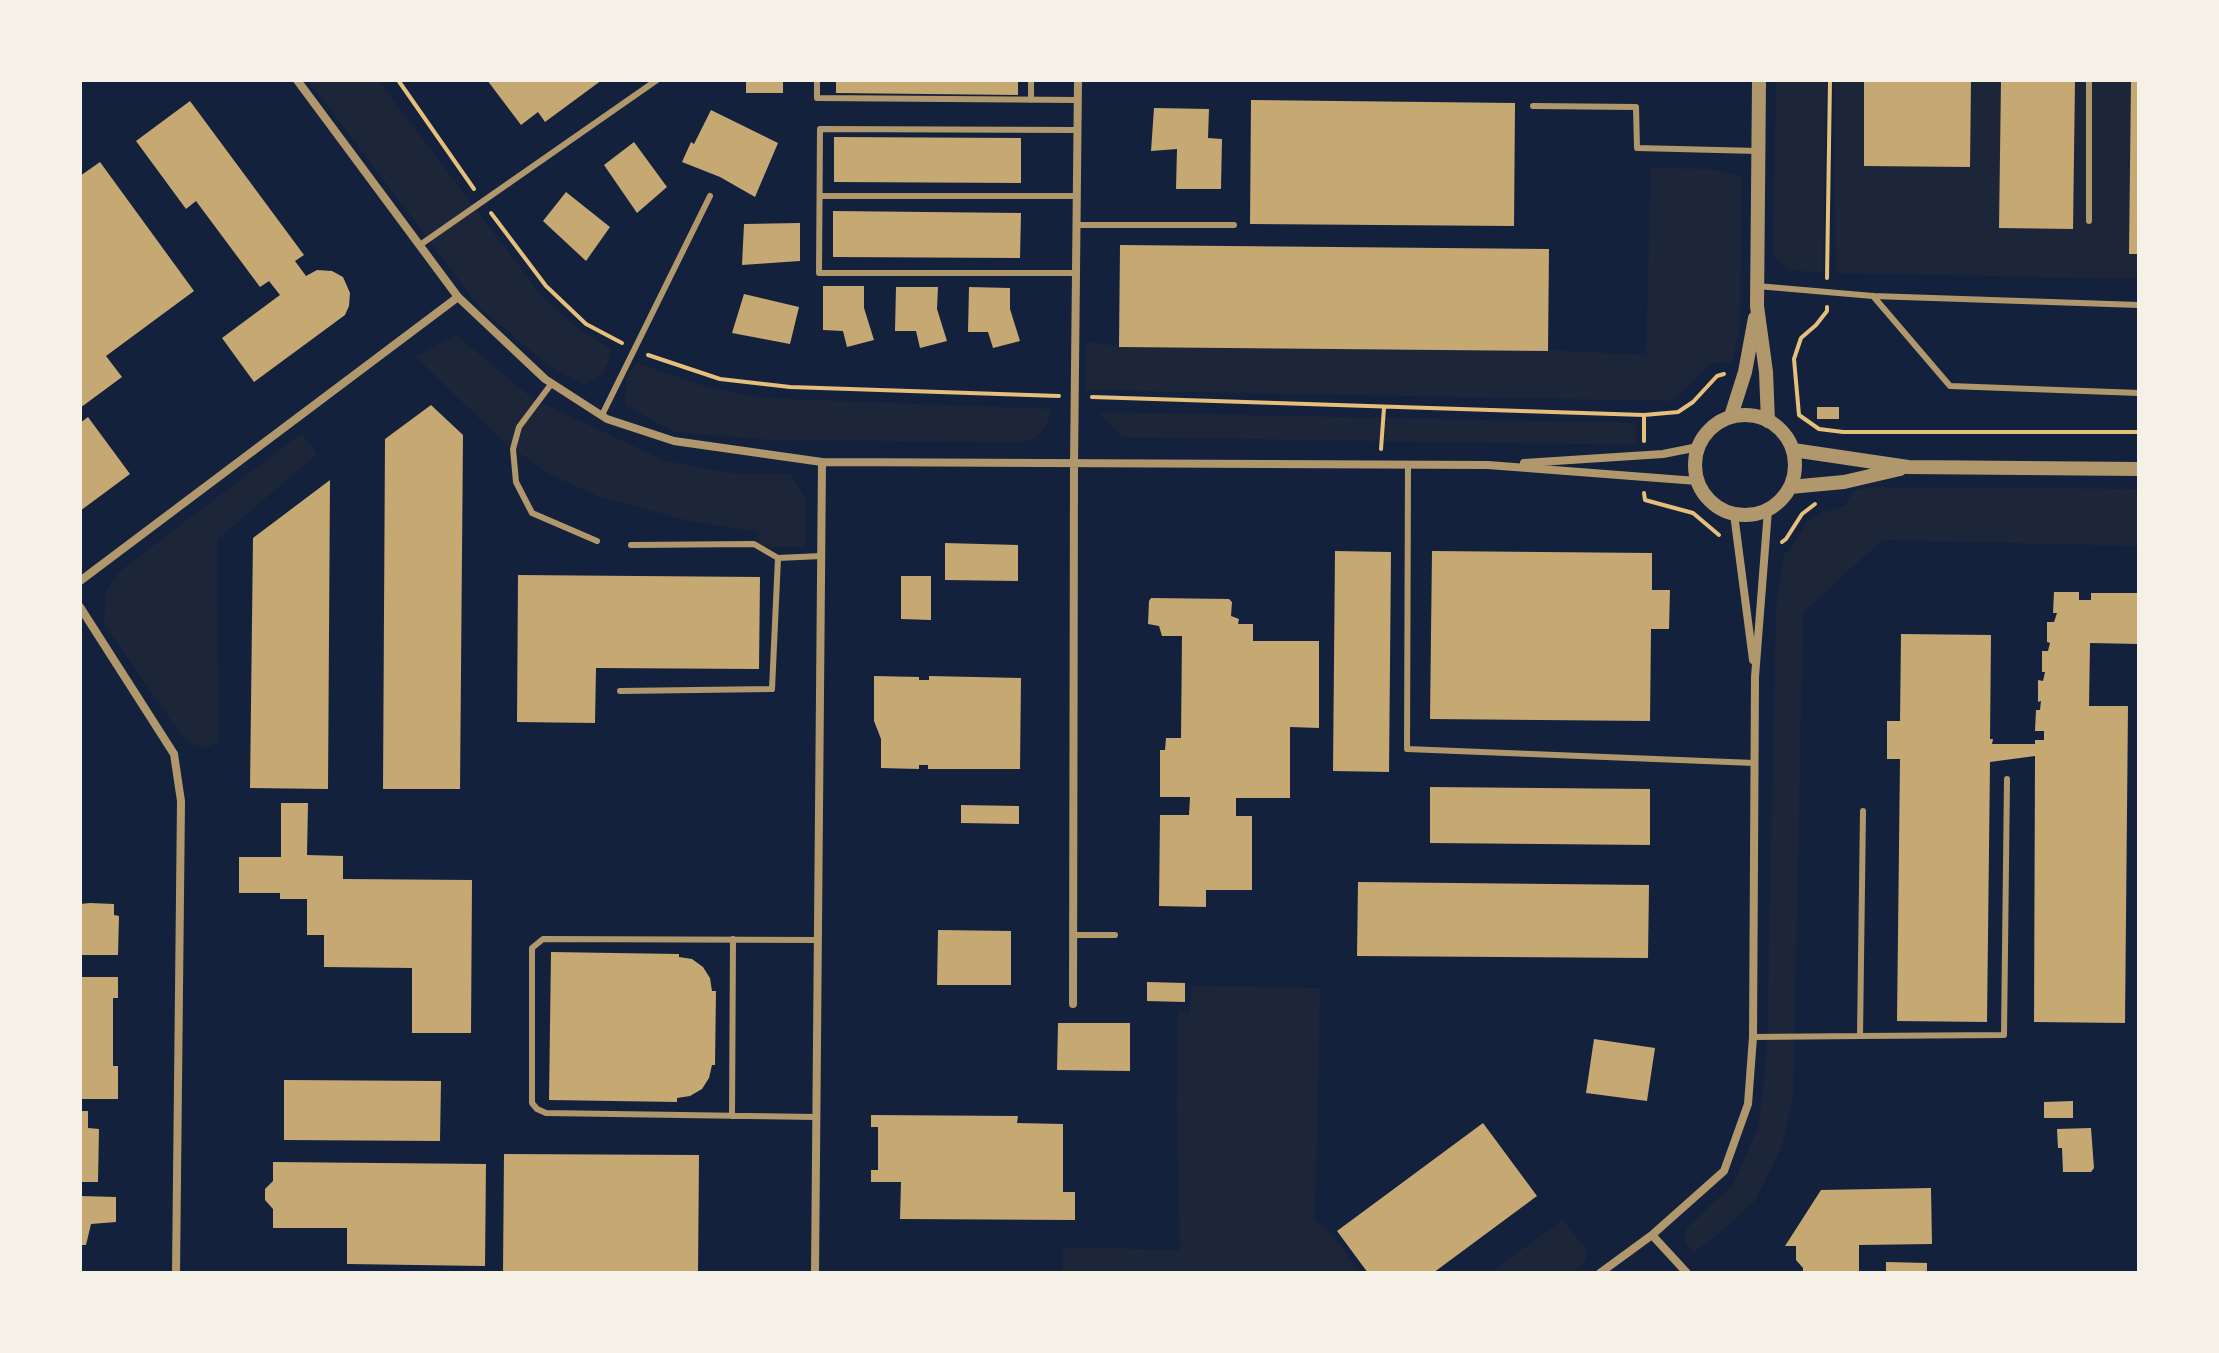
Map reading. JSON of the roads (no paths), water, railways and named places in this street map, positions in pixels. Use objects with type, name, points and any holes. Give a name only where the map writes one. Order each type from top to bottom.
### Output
[{"type":"street","points":[[297,80],[458,297],[552,383],[602,415],[674,441],[822,462],[1074,464],[1488,465],[1663,454],[1698,447]]},
{"type":"street","points":[[1073,1004],[1078,80]]},
{"type":"street","points":[[1759,80],[1757,306],[1766,372],[1768,421]]},
{"type":"street","points":[[80,581],[458,297]]},
{"type":"street","points":[[1731,416],[1745,372],[1757,306]]},
{"type":"street","points":[[1750,415],[1768,421],[1783,433],[1793,450],[1795,469],[1790,487],[1781,500],[1768,510],[1751,515],[1734,514],[1711,502],[1697,481],[1694,464],[1698,447],[1711,428],[1731,416],[1750,415]]},
{"type":"street","points":[[1793,450],[1908,467],[2139,469]]},
{"type":"street","points":[[815,1273],[822,462]]},
{"type":"street","points":[[1488,465],[1697,481]]},
{"type":"street","points":[[1790,487],[1844,482],[1908,467]]},
{"type":"street","points":[[1600,1273],[1652,1235],[1724,1171],[1748,1104],[1753,1037],[1755,677],[1768,510]]},
{"type":"street","points":[[1734,514],[1755,677]]},
{"type":"street","points":[[80,607],[174,754],[181,801],[176,1273]]},
{"type":"street","points":[[1652,1235],[1687,1273]]},
{"type":"lane","points":[[420,245],[657,80]]},
{"type":"lane","points":[[817,80],[817,98],[1077,100]]},
{"type":"lane","points":[[1031,80],[1031,100]]},
{"type":"lane","points":[[2089,80],[2089,221]]},
{"type":"lane","points":[[1533,106],[1636,107],[1637,148],[1759,151]]},
{"type":"lane","points":[[1076,273],[819,273],[820,129],[1077,130]]},
{"type":"lane","points":[[602,415],[710,196]]},
{"type":"lane","points":[[820,196],[1077,196]]},
{"type":"lane","points":[[1077,225],[1234,225]]},
{"type":"lane","points":[[1757,286],[1873,296],[2139,305]]},
{"type":"lane","points":[[1873,296],[1950,386],[2139,393]]},
{"type":"lane","points":[[552,383],[519,427],[513,449],[516,482],[532,513],[597,541]]},
{"type":"lane","points":[[1408,465],[1407,749],[1754,763]]},
{"type":"lane","points":[[631,545],[754,544],[778,558],[821,556]]},
{"type":"lane","points":[[620,691],[772,689],[778,558]]},
{"type":"lane","points":[[1753,1037],[2004,1035],[2007,779]]},
{"type":"lane","points":[[1860,1036],[1863,811]]},
{"type":"lane","points":[[1075,935],[1115,935]]},
{"type":"lane","points":[[816,1117],[546,1113],[537,1109],[532,1103],[532,948],[543,939],[818,940]]},
{"type":"lane","points":[[732,1116],[733,939]]}]
